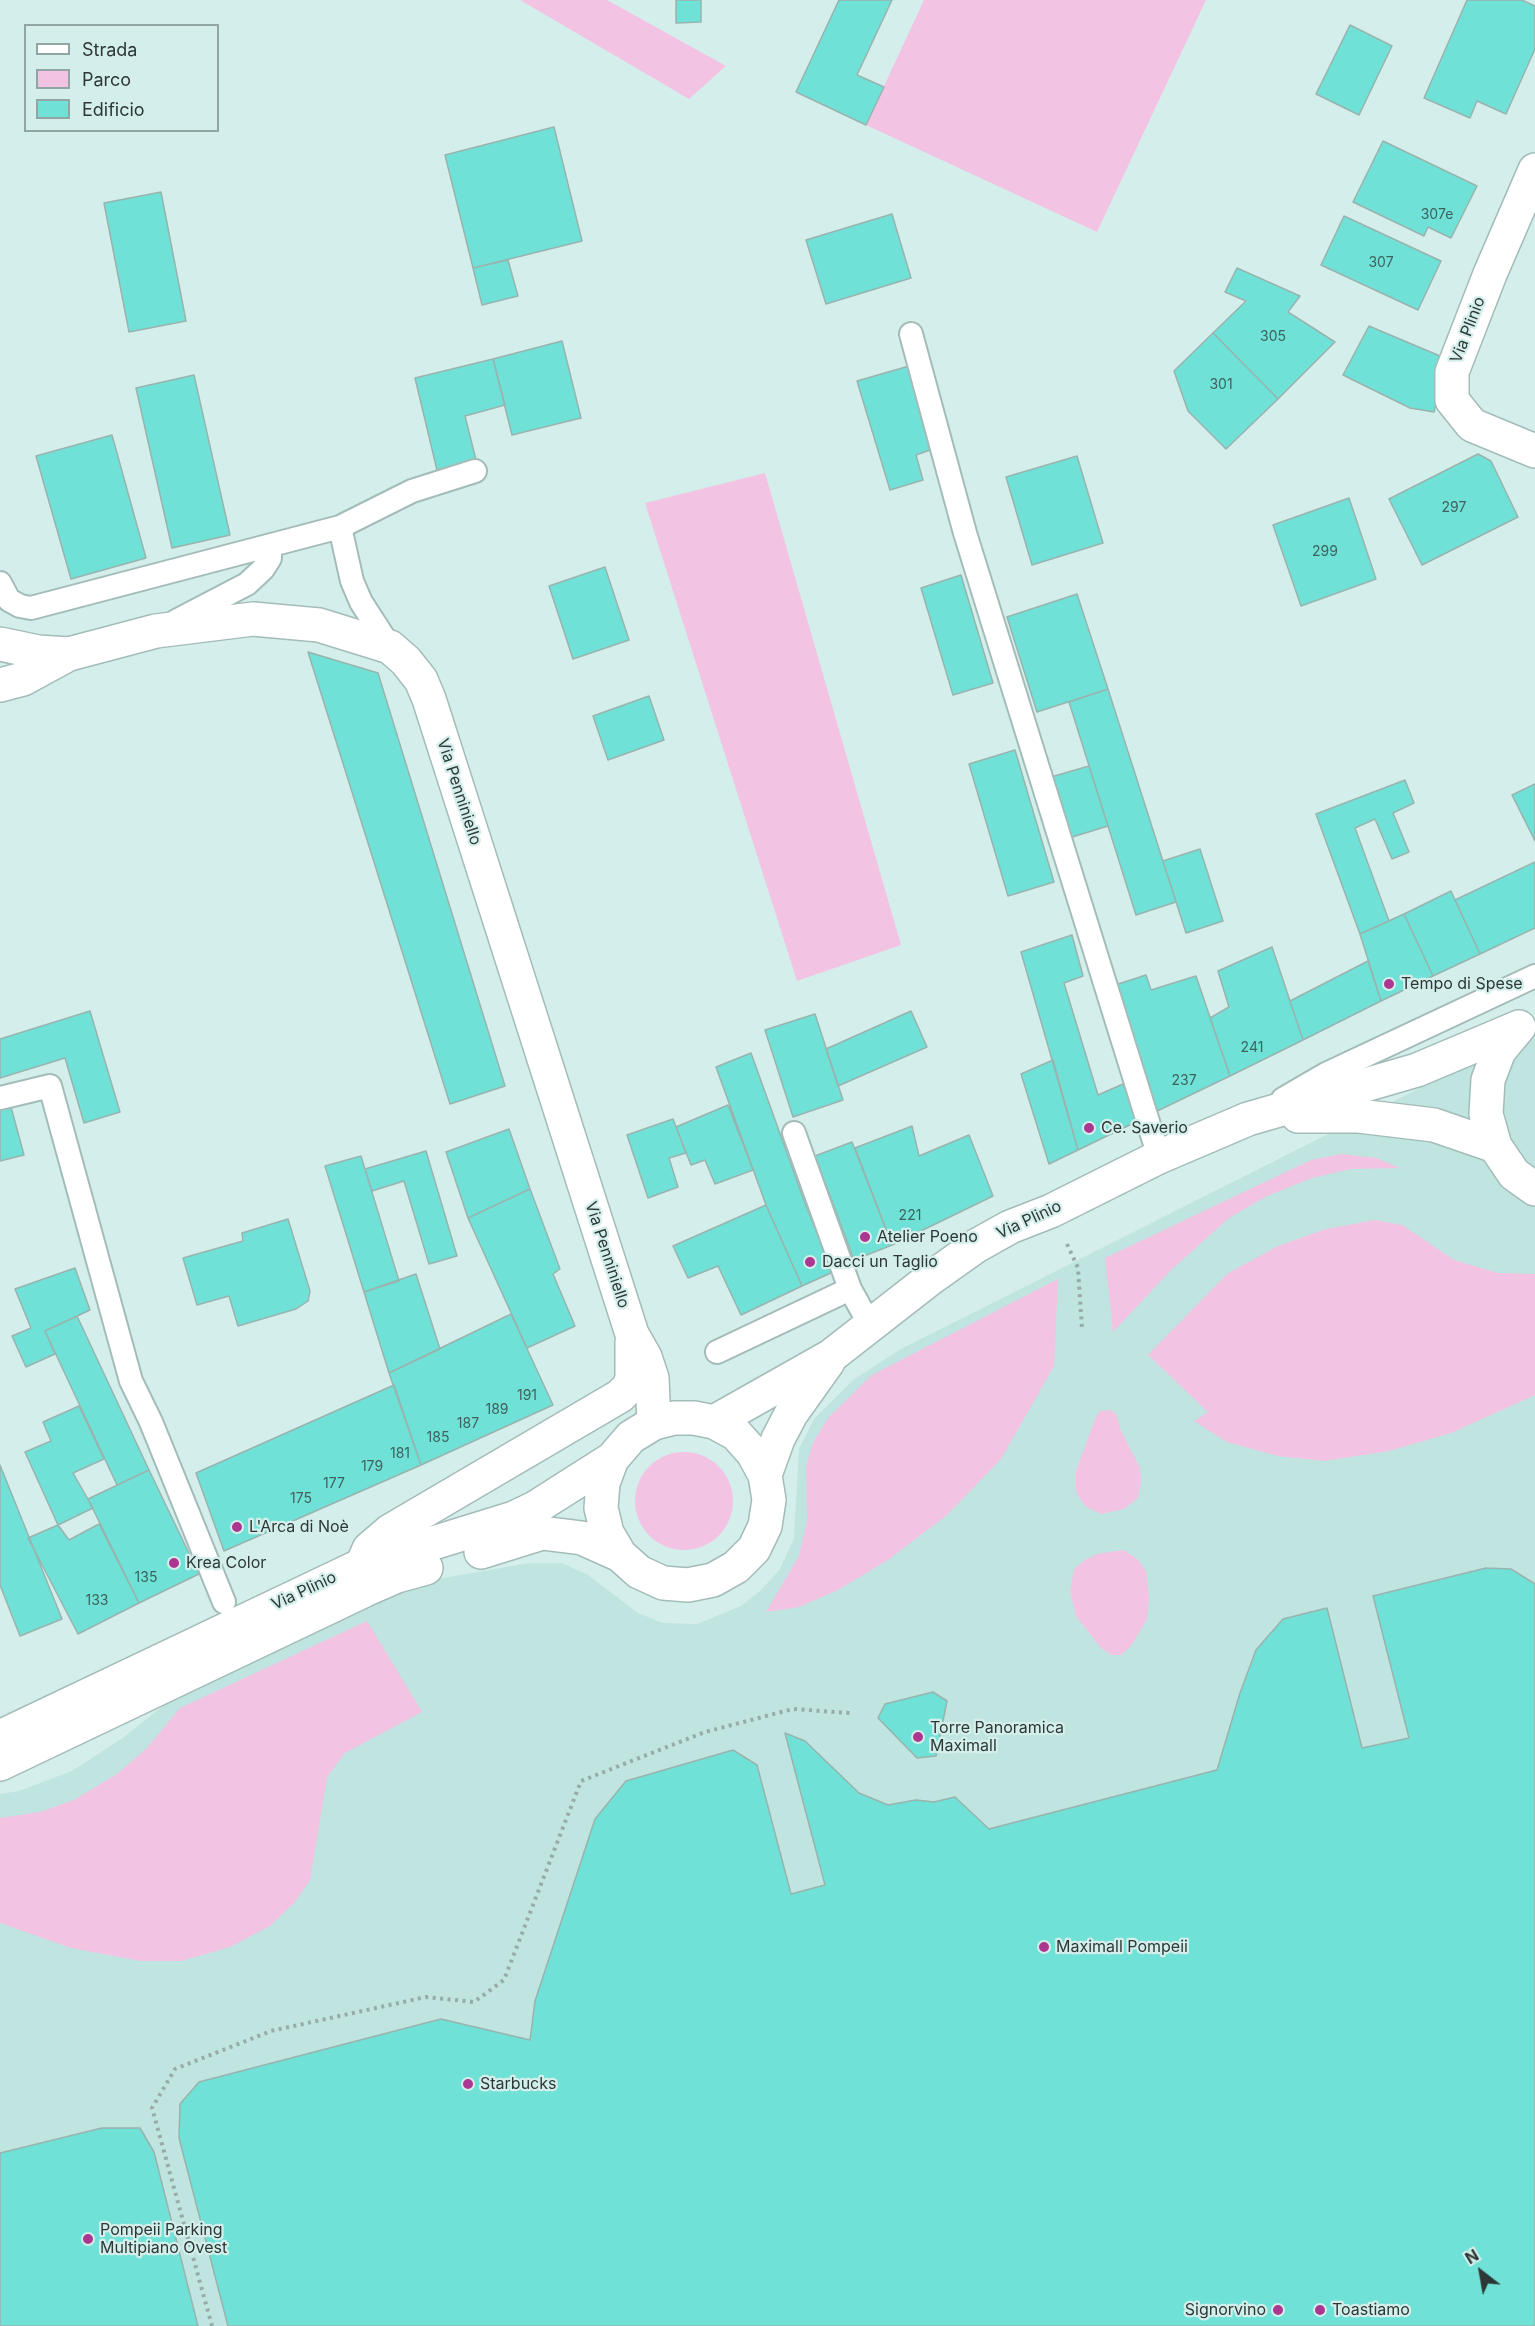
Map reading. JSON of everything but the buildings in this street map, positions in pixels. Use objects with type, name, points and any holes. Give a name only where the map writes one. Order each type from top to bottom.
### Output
[{"type":"main road","name":"Via Plinio","points":[[1535,170],[1490,274],[1452,372],[1452,400],[1472,425],[1535,451]]},
{"type":"main road","name":"Via Penniniello","points":[[0,685],[23,679],[69,654],[156,631],[252,620],[282,620],[319,625],[390,647],[413,671],[429,699],[632,1334],[645,1357],[652,1378],[654,1423]]},
{"type":"main road","points":[[0,644],[38,652],[69,654]]},
{"type":"main road","name":"Via Plinio","points":[[714,1422],[831,1356],[976,1246],[1010,1227],[1051,1211],[1159,1157],[1248,1119],[1417,1070],[1527,1022]]},
{"type":"main road","name":"Via Plinio","points":[[1527,1022],[1499,1051],[1488,1080],[1486,1114],[1495,1146],[1514,1174],[1535,1189]]},
{"type":"main road","name":"Via Plinio","points":[[1248,1119],[1317,1114],[1359,1116],[1434,1125],[1495,1146]]},
{"type":"main road","name":"Via Penniniello","points":[[362,1564],[369,1549],[390,1531],[620,1396],[629,1387],[632,1378],[632,1334]]},
{"type":"main road","name":"Via Plinio","points":[[765,1475],[778,1439],[791,1414],[831,1356]]},
{"type":"main road","name":"Via Plinio","points":[[0,1737],[362,1564],[514,1518],[571,1487],[612,1459],[631,1437],[654,1423],[674,1418],[694,1418],[714,1422],[736,1434],[753,1453],[765,1475],[769,1500],[765,1526],[754,1549],[736,1567],[713,1580],[688,1585],[663,1583],[639,1572],[620,1555],[607,1533],[601,1508],[603,1483],[612,1459]]},
{"type":"main road","name":"Via Plinio","points":[[0,1764],[397,1576],[542,1533],[582,1538],[620,1555]]},
{"type":"lane","points":[[911,334],[964,533],[1159,1157]]},
{"type":"lane","points":[[0,583],[9,600],[20,606],[31,608],[340,527],[412,491],[475,471]]},
{"type":"lane","points":[[340,527],[352,581],[361,602],[390,647]]},
{"type":"lane","points":[[156,631],[247,584],[263,569],[270,558],[270,546]]},
{"type":"lane","name":"Via Plinio","points":[[1248,1119],[1326,1074],[1535,976]]},
{"type":"lane","points":[[0,1098],[50,1086],[131,1381],[151,1422],[224,1602]]},
{"type":"lane","points":[[794,1133],[850,1289],[870,1325]]},
{"type":"lane","points":[[717,1352],[850,1289]]},
{"type":"path","points":[[1051,1211],[1078,1268],[1083,1329]]},
{"type":"path","points":[[212,2326],[152,2108],[175,2069],[271,2031],[426,1997],[474,2002],[504,1980],[581,1781],[705,1732],[793,1709],[850,1713]]},
{"type":"shaded area","points":[[1535,1030],[1535,2326],[0,2326],[0,1794],[19,1791],[72,1771],[124,1737],[173,1698],[415,1583],[529,1563],[562,1563],[588,1575],[638,1613],[663,1623],[697,1624],[741,1606],[761,1590],[780,1569],[794,1538],[799,1449],[814,1419],[853,1380],[901,1349]]},
{"type":"green space","points":[[520,0],[607,0],[726,66],[689,99]]},
{"type":"green space","points":[[924,0],[1206,0],[1097,232],[866,125]]},
{"type":"green space","points":[[765,473],[901,945],[797,981],[645,503]]},
{"type":"green space","points":[[1341,1154],[1376,1158],[1400,1168],[1351,1169],[1312,1178],[1267,1196],[1229,1218],[1171,1270],[1113,1332],[1105,1258],[1311,1160]]},
{"type":"green space","points":[[1375,1220],[1402,1225],[1454,1260],[1498,1273],[1535,1274],[1535,1395],[1451,1433],[1389,1451],[1324,1461],[1278,1456],[1227,1442],[1194,1421],[1208,1412],[1148,1355],[1227,1274],[1278,1246],[1326,1229]]},
{"type":"green space","points":[[1058,1279],[1054,1366],[1001,1459],[947,1515],[888,1560],[838,1590],[799,1607],[766,1612],[799,1556],[807,1521],[806,1467],[813,1443],[828,1418],[872,1375]]},
{"type":"green space","points":[[1110,1410],[1116,1414],[1121,1431],[1140,1468],[1141,1481],[1138,1498],[1124,1509],[1101,1514],[1085,1506],[1076,1492],[1076,1471],[1095,1419],[1100,1411]]},
{"type":"green space","points":[[684,1452],[703,1456],[719,1466],[729,1482],[733,1501],[729,1520],[719,1536],[703,1546],[684,1550],[665,1546],[649,1536],[639,1520],[635,1501],[639,1482],[649,1466],[665,1456]]},
{"type":"green space","points":[[1124,1550],[1137,1559],[1146,1571],[1149,1597],[1147,1619],[1131,1646],[1121,1655],[1111,1655],[1101,1648],[1076,1616],[1070,1592],[1074,1569],[1085,1560],[1097,1554]]},
{"type":"green space","points":[[367,1621],[422,1712],[345,1753],[327,1777],[310,1880],[294,1903],[270,1926],[230,1947],[181,1961],[141,1961],[71,1948],[0,1923],[0,1818],[40,1812],[74,1800],[117,1774],[146,1749],[180,1708]]},
{"type":"place","name":"Tempo di Spese","points":[[1389,984]]},
{"type":"place","name":"Ce. Saverio","points":[[1089,1128]]},
{"type":"place","name":"Atelier Poeno","points":[[865,1237]]},
{"type":"place","name":"Dacci un Taglio","points":[[810,1262]]},
{"type":"place","name":"L'Arca di Noè","points":[[237,1527]]},
{"type":"place","name":"Krea Color","points":[[174,1563]]},
{"type":"place","name":"Torre Panoramica Maximall","points":[[918,1737]]},
{"type":"place","name":"Maximall Pompeii","points":[[1044,1947]]},
{"type":"place","name":"Starbucks","points":[[468,2084]]},
{"type":"place","name":"Pompeii Parking Multipiano Ovest","points":[[88,2239]]},
{"type":"place","name":"Signorvino","points":[[1278,2310]]},
{"type":"place","name":"Toastiamo","points":[[1320,2310]]}]
